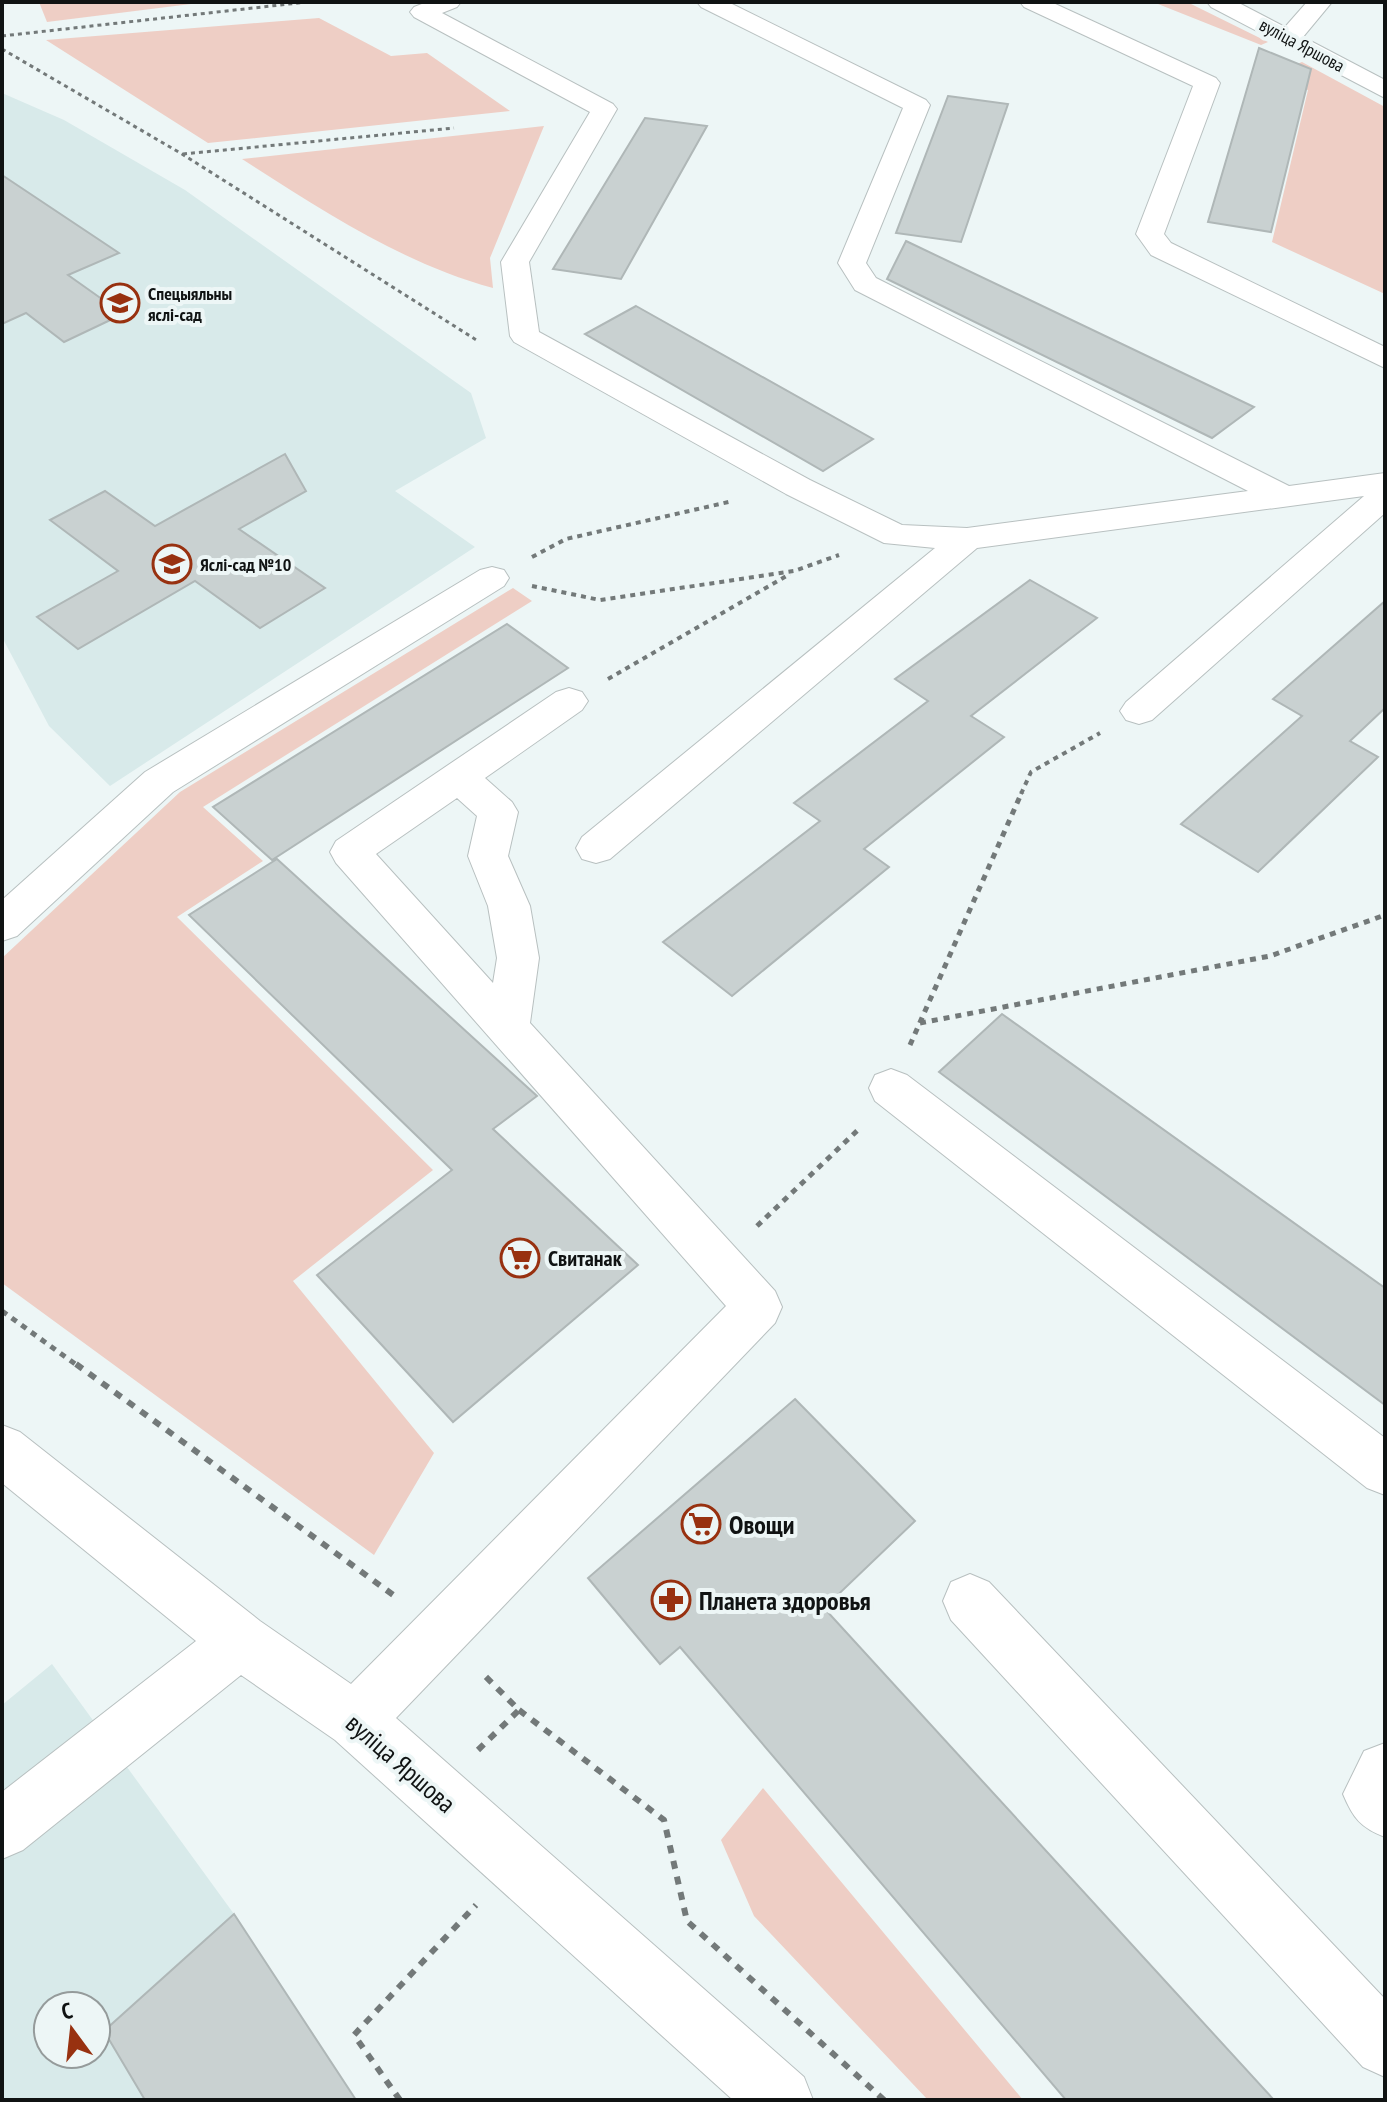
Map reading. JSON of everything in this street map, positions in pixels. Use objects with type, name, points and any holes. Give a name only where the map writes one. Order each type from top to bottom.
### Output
[{"type":"street","points":[[449,2],[422,12],[604,109],[515,262],[525,336],[798,487],[896,535],[967,539],[1385,483]]},
{"type":"street","points":[[709,2],[917,105],[852,263],[865,284],[1286,497]]},
{"type":"street","points":[[1032,2],[1207,83],[1150,234],[1161,249],[1385,359]]},
{"type":"street","name":"вуліца Яршова","points":[[1219,2],[1385,90]]},
{"type":"street","points":[[1289,37],[1320,2]]},
{"type":"street","points":[[1139,711],[1385,495]]},
{"type":"street","points":[[596,848],[967,539]]},
{"type":"street","points":[[2,925],[159,782],[492,578]]},
{"type":"street","points":[[355,1720],[758,1307],[350,852],[569,701]]},
{"type":"street","points":[[458,777],[498,812],[488,856],[509,906],[518,958],[508,1028]]},
{"type":"street","points":[[891,1088],[1385,1470]]},
{"type":"street","name":"вуліца Яршова","points":[[2,1450],[240,1641],[355,1720],[781,2100]]},
{"type":"street","points":[[970,1601],[1385,2045]]},
{"type":"street","points":[[2,1829],[240,1641]]},
{"type":"street","points":[[1385,1772],[1372,1794],[1385,1808]]},
{"type":"path","points":[[2,36],[307,2]]},
{"type":"path","points":[[2,49],[182,154],[484,345],[525,336]]},
{"type":"path","points":[[182,154],[454,128]]},
{"type":"path","points":[[492,578],[566,539],[798,487]]},
{"type":"path","points":[[569,701],[794,571],[896,535]]},
{"type":"path","points":[[492,578],[600,600],[794,571]]},
{"type":"path","points":[[719,1263],[860,1128],[891,1088],[1031,772],[1139,711]]},
{"type":"path","points":[[919,1023],[1270,956],[1385,915]]},
{"type":"path","points":[[519,1710],[664,1820],[687,1921],[884,2100]]},
{"type":"shaded area","points":[[39,2],[207,2],[47,22]]},
{"type":"shaded area","points":[[1153,2],[1187,2],[1268,42],[1261,45]]},
{"type":"shaded area","points":[[319,18],[391,56],[427,53],[510,111],[208,143],[46,40]]},
{"type":"shaded area","points":[[1302,62],[1385,107],[1385,294],[1272,242],[1308,90],[1255,81]]},
{"type":"shaded area","points":[[2,93],[64,120],[185,190],[471,393],[486,438],[395,491],[475,547],[110,786],[49,726],[2,637]]},
{"type":"shaded area","points":[[544,126],[490,258],[493,288],[394,250],[332,216],[242,159]]},
{"type":"shaded area","points":[[513,588],[532,601],[203,807],[263,861],[177,917],[433,1170],[293,1281],[434,1453],[374,1555],[2,1283],[2,958],[180,792]]},
{"type":"shaded area","points":[[52,1664],[234,1914],[356,2100],[2,2100],[2,1705]]},
{"type":"shaded area","points":[[763,1788],[1023,2100],[928,2100],[754,1916],[721,1840]]},
{"type":"building","points":[[1259,48],[1311,69],[1271,232],[1208,222]]},
{"type":"building","points":[[948,96],[1008,104],[961,242],[896,233]]},
{"type":"building","points":[[645,118],[707,126],[621,279],[553,269]]},
{"type":"building","points":[[2,175],[119,253],[68,275],[123,314],[64,342],[26,313],[2,324]]},
{"type":"building","points":[[906,241],[1254,407],[1212,438],[887,279]]},
{"type":"building","points":[[636,306],[873,439],[823,471],[585,334]]},
{"type":"building","name":"Яслі-сад №10","points":[[285,454],[306,491],[239,529],[325,588],[260,628],[195,581],[78,649],[37,617],[118,571],[50,520],[105,491],[155,526]]},
{"type":"building","points":[[1030,580],[1097,618],[971,716],[1004,737],[864,849],[889,867],[732,996],[663,942],[820,821],[794,803],[928,701],[895,679]]},
{"type":"building","points":[[1385,601],[1385,708],[1350,741],[1378,757],[1258,872],[1181,824],[1302,716],[1273,699]]},
{"type":"building","points":[[507,624],[568,668],[272,860],[213,807]]},
{"type":"building","points":[[277,859],[537,1096],[493,1129],[638,1265],[453,1422],[317,1275],[452,1170],[189,915]]},
{"type":"building","points":[[1002,1014],[1385,1288],[1385,1405],[939,1072]]},
{"type":"building","points":[[795,1399],[915,1521],[824,1608],[1274,2100],[1066,2100],[680,1647],[660,1664],[588,1578]]},
{"type":"building","points":[[234,1914],[356,2100],[145,2100],[112,2044],[112,2024]]},
{"type":"place","name":"Спецыяльны яслі-сад","points":[[120,303]]},
{"type":"place","name":"Яслі-сад №10","points":[[172,564]]},
{"type":"place","name":"Свитанак","points":[[520,1258]]},
{"type":"place","name":"Овощи","points":[[701,1524]]},
{"type":"place","name":"Планета здоровья","points":[[671,1600]]}]
